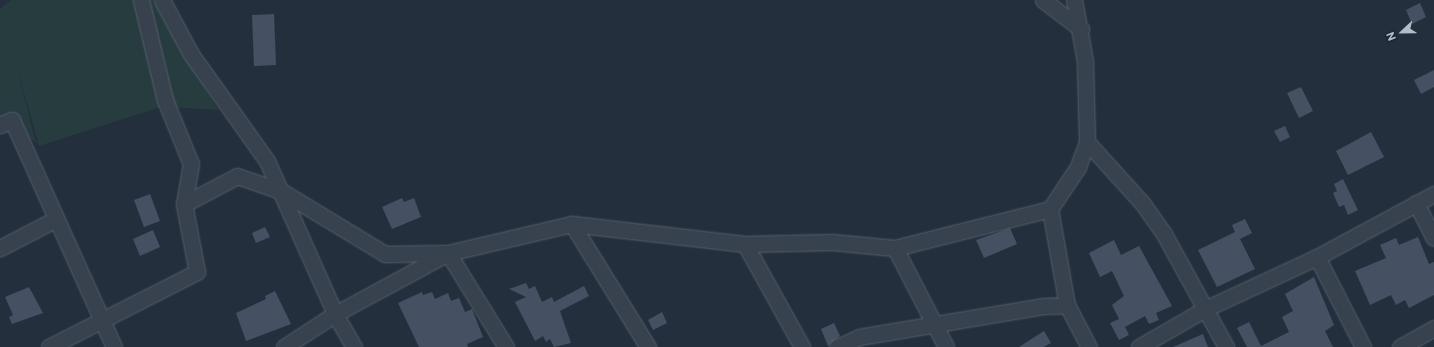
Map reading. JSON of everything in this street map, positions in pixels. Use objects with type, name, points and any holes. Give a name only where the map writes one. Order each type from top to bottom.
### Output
[{"type":"street","points":[[49,347],[197,272],[184,204],[191,164],[165,100],[141,0]]},
{"type":"street","points":[[162,0],[191,54],[267,161],[334,314],[354,347]]},
{"type":"street","points":[[1043,0],[1081,29]]},
{"type":"street","points":[[184,204],[237,176],[281,191],[384,254],[448,253],[572,224],[745,244],[832,242],[896,248],[1050,209],[1078,167],[1086,142],[1081,29],[1074,0]]},
{"type":"street","points":[[0,125],[12,120],[114,347]]},
{"type":"street","points":[[1086,142],[1143,204],[1164,234],[1226,347]]},
{"type":"street","points":[[1139,347],[1205,309],[1317,258],[1434,194]]},
{"type":"street","points":[[1416,203],[1434,238]]},
{"type":"street","points":[[1050,209],[1067,305],[1089,347]]},
{"type":"street","points":[[0,248],[56,219]]},
{"type":"street","points":[[572,224],[648,347]]},
{"type":"street","points":[[745,244],[802,347]]},
{"type":"street","points":[[896,248],[933,327],[946,347]]},
{"type":"street","points":[[284,347],[334,314],[448,253]]},
{"type":"street","points":[[448,253],[506,347]]},
{"type":"street","points":[[1317,258],[1363,347]]},
{"type":"street","points":[[837,347],[859,336],[933,327],[1044,306],[1067,305]]},
{"type":"street","points":[[1400,347],[1434,328]]},
{"type":"green space","points":[[11,0],[134,0],[164,106],[39,146],[17,68],[36,143],[4,116],[0,117],[0,9]]},
{"type":"green space","points":[[149,0],[153,0],[218,110],[170,107]]},
{"type":"building","points":[[1420,3],[1426,17],[1412,24],[1406,10]]},
{"type":"building","points":[[274,14],[276,65],[254,66],[252,15]]},
{"type":"building","points":[[1434,70],[1434,87],[1421,94],[1414,80]]},
{"type":"building","points":[[1301,87],[1313,111],[1299,118],[1287,93]]},
{"type":"building","points":[[1285,126],[1290,137],[1280,142],[1274,131]]},
{"type":"building","points":[[1371,132],[1384,157],[1348,175],[1336,151]]},
{"type":"building","points":[[1343,179],[1358,210],[1348,215],[1344,205],[1339,207],[1333,193],[1337,191],[1334,184]]},
{"type":"building","points":[[150,194],[160,221],[144,227],[134,200]]},
{"type":"building","points":[[402,198],[404,202],[414,198],[421,217],[392,229],[382,207]]},
{"type":"building","points":[[1245,219],[1252,233],[1240,239],[1255,269],[1217,287],[1198,250],[1235,232],[1232,225]]},
{"type":"building","points":[[265,227],[270,237],[256,243],[252,233]]},
{"type":"building","points":[[1010,228],[1017,244],[984,258],[976,240]]},
{"type":"building","points":[[153,230],[160,247],[140,256],[133,239]]},
{"type":"building","points":[[1418,237],[1429,264],[1434,262],[1434,295],[1409,308],[1405,300],[1396,305],[1391,295],[1370,305],[1355,271],[1386,258],[1380,245],[1396,238],[1399,245]]},
{"type":"building","points":[[1114,240],[1121,255],[1139,246],[1172,306],[1156,313],[1159,320],[1149,324],[1145,316],[1125,327],[1129,335],[1119,340],[1110,323],[1119,319],[1112,305],[1124,296],[1112,271],[1100,277],[1089,253]]},
{"type":"building","points":[[1314,277],[1334,325],[1325,331],[1333,347],[1247,347],[1237,328],[1249,322],[1261,346],[1289,332],[1282,317],[1293,311],[1285,294]]},
{"type":"building","points":[[526,283],[529,289],[535,286],[542,302],[552,297],[554,302],[584,286],[589,296],[560,311],[571,343],[554,347],[550,339],[546,342],[543,336],[535,341],[515,302],[526,297],[509,289]]},
{"type":"building","points":[[29,287],[43,313],[12,324],[9,317],[13,315],[5,297]]},
{"type":"building","points":[[275,291],[291,324],[246,341],[236,313],[266,299],[265,296]]},
{"type":"building","points":[[422,292],[423,295],[432,292],[435,299],[448,293],[451,301],[459,298],[465,312],[472,309],[483,337],[467,344],[468,347],[419,347],[398,303]]},
{"type":"building","points":[[662,312],[667,323],[653,330],[648,320]]},
{"type":"building","points":[[834,323],[840,336],[828,346],[821,329]]},
{"type":"building","points":[[1044,331],[1051,343],[1044,347],[1019,347]]},
{"type":"building","points":[[1203,334],[1208,347],[1173,347]]}]
